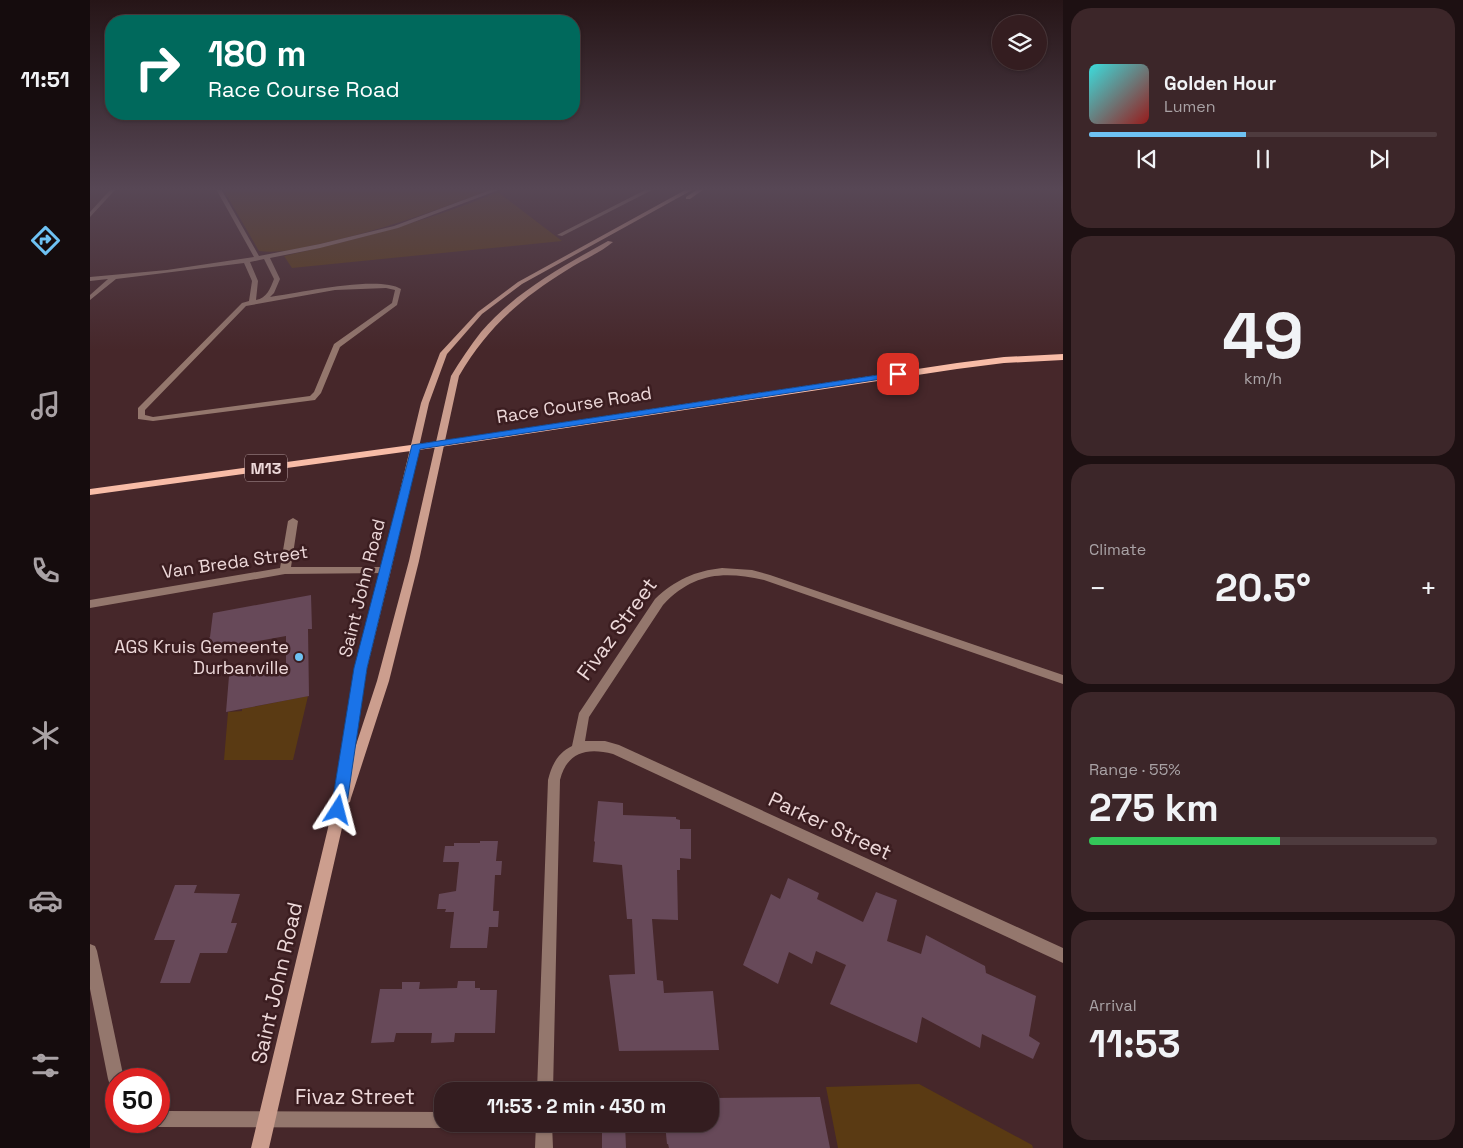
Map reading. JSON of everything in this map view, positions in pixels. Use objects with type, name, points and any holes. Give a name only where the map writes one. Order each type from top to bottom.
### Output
[{"type":"main road","name":"Saint John Road","points":[[260,1148],[335,828],[361,668],[416,447],[424,403],[444,353],[480,313],[520,283],[594,243]]},
{"type":"main road","name":"Saint John Road","points":[[335,828],[383,680],[414,561],[440,444],[443,422],[455,376],[468,352],[506,311],[538,285],[608,243]]},
{"type":"main road","name":"Race Course Road","points":[[90,492],[440,444],[957,366],[1004,360],[1063,357]]},
{"type":"street","points":[[248,243],[257,258]]},
{"type":"street","points":[[90,279],[246,260],[335,243]]},
{"type":"street","points":[[263,301],[271,293],[278,280],[266,257]]},
{"type":"street","points":[[246,260],[256,278],[257,285],[252,302]]},
{"type":"street","points":[[90,298],[114,277]]},
{"type":"street","points":[[386,286],[394,287],[398,290],[396,302],[392,308],[337,346],[317,393],[312,398],[153,419],[141,417],[141,410],[244,304],[252,302],[335,288],[386,286]]},
{"type":"street","points":[[285,571],[293,520]]},
{"type":"street","name":"Van Breda Street","points":[[90,604],[285,571],[386,570]]},
{"type":"street","name":"Fivaz Street","points":[[578,748],[582,716],[665,594],[681,582],[714,572],[740,572],[766,577],[1063,680]]},
{"type":"street","name":"Parker Street","points":[[578,748],[596,744],[615,749],[1063,956]]},
{"type":"street","points":[[545,1082],[554,780],[560,761],[578,748]]},
{"type":"street","points":[[90,952],[114,1068]]},
{"type":"street","points":[[170,1119],[267,1119]]},
{"type":"street","name":"Fivaz Street","points":[[267,1119],[434,1120]]},
{"type":"street","points":[[544,1132],[544,1148]]},
{"type":"shaded area","points":[[254,243],[325,243],[275,252],[259,251]]},
{"type":"shaded area","points":[[338,243],[546,243],[292,268],[284,256]]},
{"type":"shaded area","points":[[308,696],[293,760],[224,760],[228,712],[242,711],[242,709]]},
{"type":"shaded area","points":[[919,1084],[1032,1145],[1033,1148],[838,1148],[826,1087]]},
{"type":"building","name":"AGS Kruis Gemeente Durbanville","points":[[311,595],[312,629],[308,629],[309,696],[226,712],[229,676],[286,666],[286,636],[215,649],[204,643],[210,637],[213,613]]},
{"type":"building","points":[[598,801],[623,803],[623,815],[676,817],[676,819],[680,820],[680,829],[691,829],[691,859],[680,858],[680,870],[677,870],[678,920],[652,919],[657,980],[663,981],[664,993],[713,991],[719,1050],[619,1051],[609,975],[635,974],[632,919],[627,919],[622,865],[593,862]]},
{"type":"building","points":[[480,841],[498,841],[496,861],[502,861],[501,875],[495,875],[493,911],[499,911],[498,927],[489,927],[487,948],[450,948],[454,912],[445,912],[446,909],[437,909],[439,894],[456,891],[459,862],[443,862],[445,846],[454,846],[454,843],[480,843]]},
{"type":"building","points":[[788,878],[819,893],[817,899],[863,922],[876,892],[897,900],[887,941],[921,954],[926,935],[985,966],[986,973],[1036,996],[1029,1036],[1040,1043],[1033,1059],[982,1034],[980,1048],[922,1017],[917,1043],[830,1004],[846,965],[816,951],[812,964],[789,952],[778,984],[743,965],[771,894],[780,899]]},
{"type":"building","points":[[175,885],[197,885],[194,893],[240,894],[231,923],[237,923],[227,953],[200,953],[190,983],[160,983],[175,940],[154,940]]},
{"type":"building","points":[[458,981],[475,981],[475,988],[480,988],[480,990],[497,990],[495,1033],[455,1033],[454,1042],[431,1043],[432,1033],[396,1033],[394,1042],[371,1043],[380,989],[402,989],[402,982],[420,982],[419,989],[457,988]]},
{"type":"building","points":[[820,1097],[830,1148],[669,1148],[666,1132],[719,1132],[719,1098]]},
{"type":"building","points":[[602,1132],[625,1132],[626,1148],[602,1148]]},
{"type":"place","name":"AGS Kruis Gemeente Durbanville","points":[[299,657]]},
{"type":"route","points":[[338,810],[361,668],[416,447],[898,374]]}]
